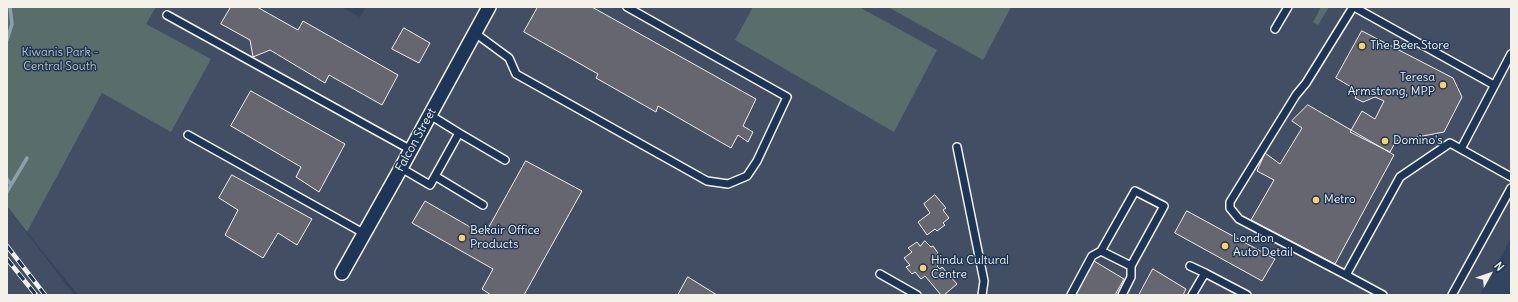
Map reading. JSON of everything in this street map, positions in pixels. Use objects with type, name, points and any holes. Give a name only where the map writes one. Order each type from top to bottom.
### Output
[{"type":"street","name":"Falcon Street","points":[[342,273],[402,168],[489,7]]},
{"type":"lane","points":[[475,33],[508,58],[516,74],[707,181],[728,184],[747,176],[758,161],[787,97],[627,7]]},
{"type":"lane","points":[[1276,29],[1288,7]]},
{"type":"lane","points":[[1383,295],[1239,219],[1230,208],[1230,202],[1296,95],[1306,83],[1353,7],[1494,85]]},
{"type":"lane","points":[[167,15],[411,150]]},
{"type":"lane","points":[[1460,149],[1511,54]]},
{"type":"lane","points":[[430,115],[505,160]]},
{"type":"lane","points":[[402,168],[430,185],[459,133]]},
{"type":"lane","points":[[188,135],[364,234]]},
{"type":"lane","points":[[1346,275],[1400,177],[1450,143],[1511,177]]},
{"type":"lane","points":[[957,147],[984,281],[982,295]]},
{"type":"lane","points":[[435,176],[483,205]]},
{"type":"lane","points":[[1452,295],[1511,188]]},
{"type":"lane","points":[[1071,295],[1092,256],[1101,251],[1135,191],[1164,206],[1131,266],[1131,277],[1122,295]]},
{"type":"lane","points":[[1101,251],[1131,266]]},
{"type":"lane","points":[[1190,266],[1247,295]]},
{"type":"lane","points":[[1192,295],[1204,273]]},
{"type":"lane","points":[[880,274],[917,295]]},
{"type":"shaded area","points":[[156,7],[341,7],[360,17],[366,7],[1511,7],[1511,238],[1480,295],[78,295],[27,232],[102,93],[171,131],[145,24]]},
{"type":"shaded area","points":[[7,207],[74,295],[7,295]]},
{"type":"green space","name":"Kiwanis Park - Central South","points":[[7,7],[156,7],[146,24],[211,59],[171,132],[102,93],[27,232],[7,206]]},
{"type":"green space","points":[[753,7],[859,7],[937,50],[894,132],[735,40]]},
{"type":"green space","points":[[888,7],[1011,7],[983,60]]},
{"type":"green space","points":[[1321,7],[1329,7],[1318,25],[1313,22]]},
{"type":"building","points":[[231,7],[257,7],[298,30],[303,21],[398,75],[382,105],[329,75],[325,83],[270,50],[253,57],[250,40],[221,24]]},
{"type":"building","points":[[538,7],[592,7],[756,99],[743,126],[753,132],[748,142],[738,135],[731,148],[658,106],[656,112],[596,78],[598,74],[524,32]]},
{"type":"building","points":[[404,28],[430,43],[419,63],[392,49]]},
{"type":"building","points":[[1362,31],[1453,78],[1462,97],[1444,132],[1396,141],[1390,152],[1350,132],[1362,111],[1375,119],[1384,101],[1375,97],[1363,102],[1355,98],[1358,91],[1336,78]]},
{"type":"building","points":[[251,91],[345,144],[319,192],[296,177],[301,167],[231,126]]},
{"type":"building","name":"Metro","points":[[1308,105],[1394,155],[1335,264],[1251,220],[1274,180],[1257,171],[1265,153],[1280,164],[1302,128],[1292,121]]},
{"type":"building","points":[[526,161],[582,191],[524,295],[491,295],[482,289],[493,269],[412,223],[425,201],[484,235]]},
{"type":"building","points":[[232,175],[312,219],[297,245],[278,233],[263,258],[225,235],[238,210],[219,198]]},
{"type":"building","points":[[935,195],[946,208],[943,210],[949,218],[943,223],[945,225],[937,231],[935,229],[927,235],[918,222],[930,213],[924,204]]},
{"type":"building","name":"London Auto Detail","points":[[1187,211],[1275,259],[1262,281],[1175,233]]},
{"type":"building","name":"Hindu Cultural Centre","points":[[925,241],[931,247],[933,246],[938,253],[936,255],[942,261],[937,266],[940,269],[942,267],[957,284],[944,295],[941,295],[925,276],[921,279],[915,272],[912,274],[906,267],[910,265],[904,258],[912,252],[908,248],[917,242],[920,246]]},
{"type":"building","points":[[1094,261],[1124,279],[1115,295],[1074,295]]},
{"type":"building","points":[[1153,269],[1186,289],[1183,295],[1139,295]]},
{"type":"building","points":[[688,277],[717,295],[678,295]]},
{"type":"waterway","points":[[7,40],[12,24],[10,7]]},
{"type":"waterway","points":[[11,185],[27,158]]},
{"type":"waterway","points":[[7,179],[11,185],[7,192]]},
{"type":"railway","points":[[7,246],[45,295]]},
{"type":"railway","points":[[7,259],[36,295]]},
{"type":"place","name":"The Beer Store","points":[[1362,46]]},
{"type":"place","name":"Teresa Armstrong, MPP","points":[[1443,85]]},
{"type":"place","name":"Domino's","points":[[1385,141]]},
{"type":"place","name":"Metro","points":[[1316,200]]},
{"type":"place","name":"Bekair Office Products","points":[[462,238]]},
{"type":"place","name":"London Auto Detail","points":[[1225,246]]},
{"type":"place","name":"Hindu Cultural Centre","points":[[923,268]]}]
